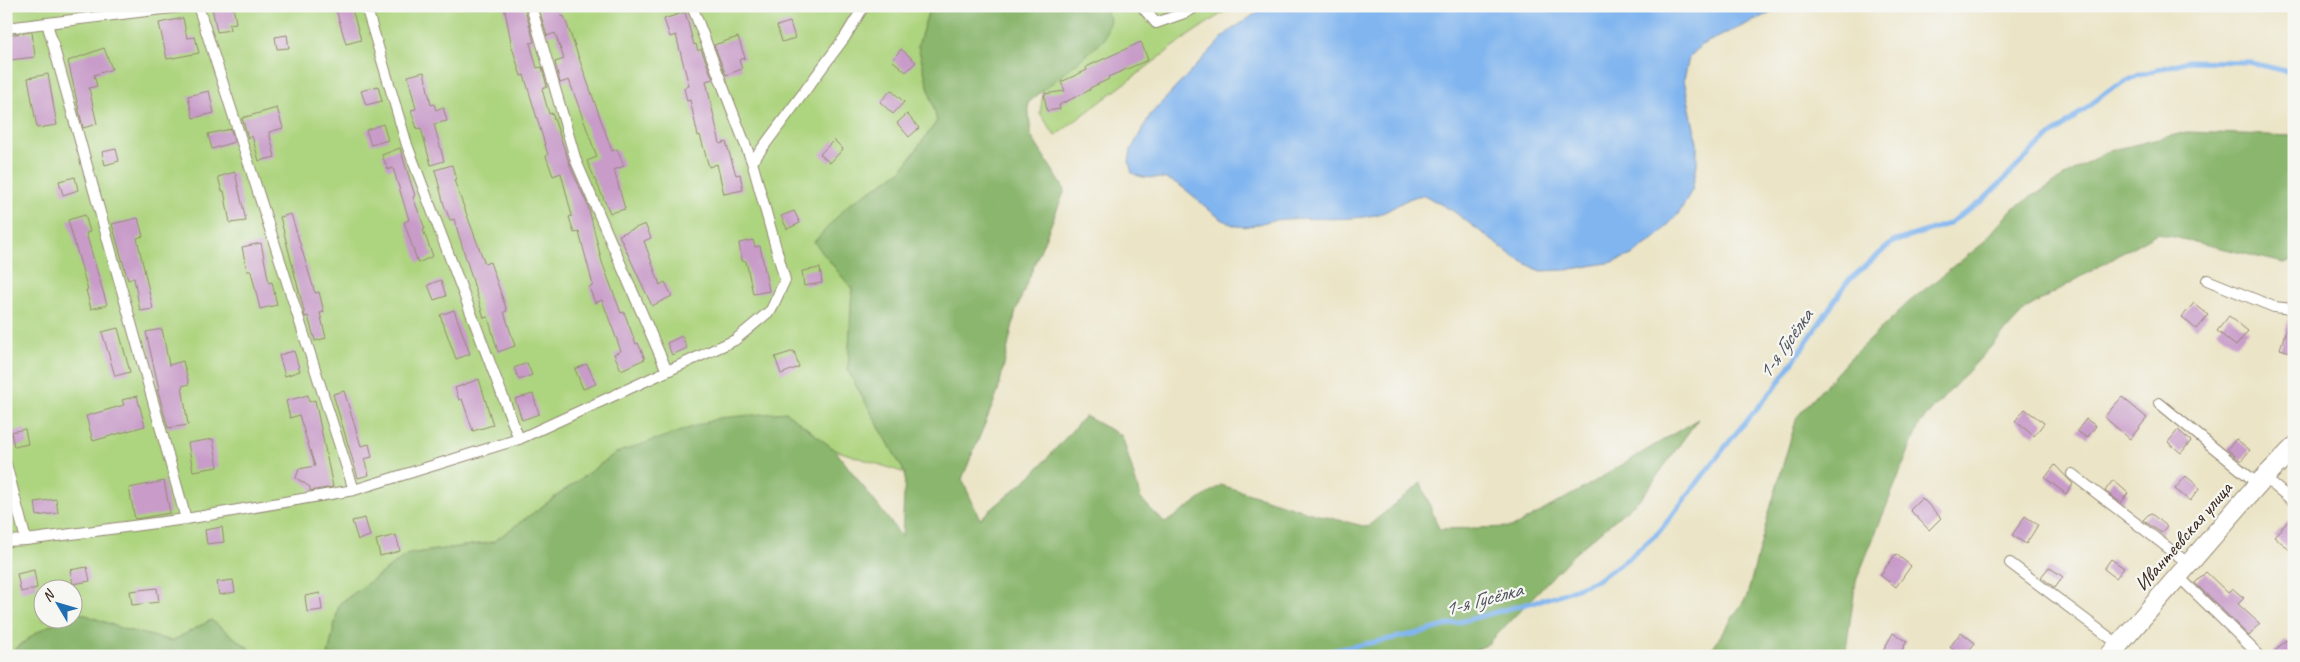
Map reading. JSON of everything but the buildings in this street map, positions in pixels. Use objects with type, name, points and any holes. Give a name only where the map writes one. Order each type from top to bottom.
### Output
[{"type":"street","name":"Ивантеевская улица","points":[[2113,650],[2294,447]]},
{"type":"lane","points":[[6,28],[188,6]]},
{"type":"lane","points":[[198,6],[354,490]]},
{"type":"lane","points":[[366,6],[407,145],[518,438]]},
{"type":"lane","points":[[531,6],[576,161],[667,372]]},
{"type":"lane","points":[[6,540],[26,540],[186,519],[354,490],[518,438],[734,340],[771,310],[785,280],[752,162],[692,6]]},
{"type":"lane","points":[[752,162],[845,37],[864,6]]},
{"type":"lane","points":[[1144,9],[1156,23],[1188,12],[1197,6]]},
{"type":"lane","points":[[48,23],[186,519]]},
{"type":"lane","points":[[2207,280],[2274,307],[2294,309]]},
{"type":"lane","points":[[2159,404],[2262,481],[2294,502]]},
{"type":"lane","points":[[6,464],[26,540]]},
{"type":"lane","points":[[2072,474],[2184,570],[2260,656]]},
{"type":"lane","points":[[2010,563],[2113,650]]},
{"type":"green space","points":[[6,6],[930,6],[918,46],[937,121],[901,171],[858,199],[814,242],[852,288],[848,371],[905,473],[835,450],[786,412],[616,453],[493,542],[408,554],[339,604],[328,656],[259,656],[211,620],[172,641],[123,629],[82,614],[82,580],[32,580],[32,630],[43,630],[33,635],[6,656]]},
{"type":"green space","points":[[930,6],[1104,6],[1110,19],[1104,40],[1028,103],[1031,136],[1065,190],[1016,310],[998,392],[962,479],[980,519],[1034,473],[1085,416],[1122,436],[1141,499],[1165,523],[1221,485],[1311,513],[1367,527],[1421,483],[1439,529],[1513,527],[1582,489],[1698,419],[1642,497],[1574,554],[1489,643],[1466,656],[328,656],[339,604],[408,554],[493,542],[616,453],[719,418],[786,412],[835,450],[902,537],[905,473],[848,371],[852,289],[814,242],[848,205],[901,171],[937,121],[918,46]]},
{"type":"green space","points":[[1045,6],[1233,6],[1188,36],[1055,136],[1040,113],[1044,87]]},
{"type":"green space","points":[[2187,132],[2294,136],[2294,260],[2284,263],[2157,233],[2027,308],[1920,423],[1856,581],[1845,656],[1707,656],[1747,596],[1797,417],[1850,358],[1909,302],[1981,245],[2013,208],[2105,152]]},
{"type":"green space","points":[[82,614],[123,629],[172,641],[211,620],[259,656],[9,656],[41,630],[82,630]]},
{"type":"water","points":[[1267,6],[1786,6],[1701,45],[1689,58],[1684,79],[1697,143],[1697,164],[1692,190],[1679,213],[1659,235],[1632,255],[1613,262],[1566,270],[1540,271],[1514,257],[1453,211],[1424,195],[1410,198],[1375,215],[1351,218],[1275,220],[1242,227],[1223,220],[1172,181],[1163,178],[1142,177],[1132,173],[1129,162],[1131,150],[1150,115],[1228,32]]},
{"type":"waterway","name":"1-я Гусёлка","points":[[1306,656],[1419,633],[1559,595],[1597,580],[1630,557],[1659,532],[1736,433],[1777,385],[1848,281],[1893,242],[1948,224],[1981,202],[2037,147],[2109,90],[2139,75],[2188,61],[2248,62],[2294,73]]}]
